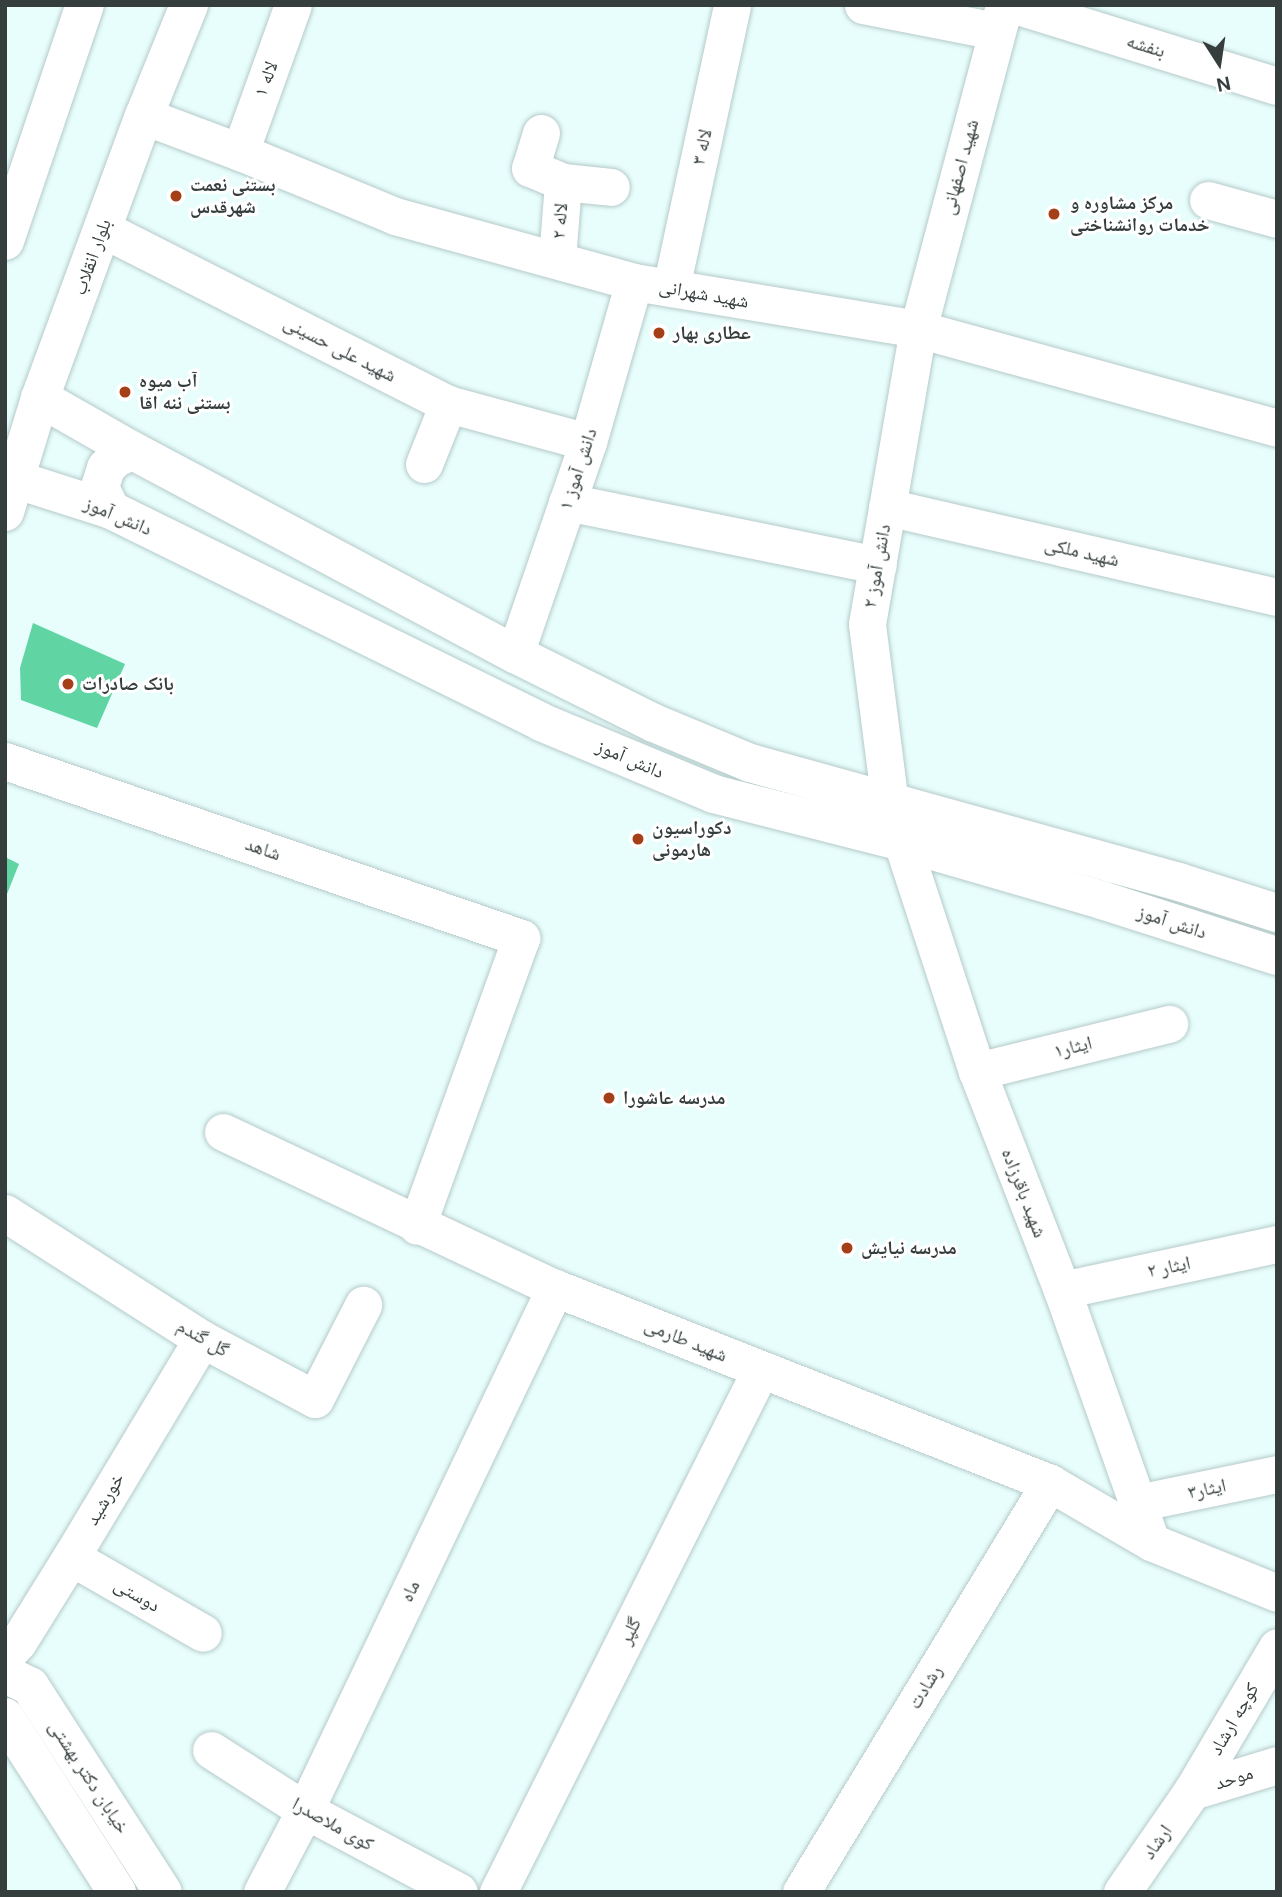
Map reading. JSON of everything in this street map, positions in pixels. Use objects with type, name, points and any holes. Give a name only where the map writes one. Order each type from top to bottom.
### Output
[{"type":"street","points":[[9,214],[85,5]]},
{"type":"street","name":"بلوار انقلاب","points":[[10,496],[40,398],[188,5]]},
{"type":"street","name":"لاله ۱","points":[[240,152],[293,5]]},
{"type":"street","name":"بنفشه","points":[[863,5],[1005,14],[1277,86]]},
{"type":"street","name":"لاله ۳","points":[[671,288],[728,7]]},
{"type":"street","name":"شهید اصفهانی","points":[[918,329],[1005,14]]},
{"type":"street","name":"شهید شهرانی","points":[[144,117],[240,152],[395,216],[634,282],[918,329],[1277,428]]},
{"type":"street","points":[[541,133],[530,169],[563,182],[611,187]]},
{"type":"street","name":"لاله ۲","points":[[557,259],[563,182]]},
{"type":"street","points":[[1208,200],[1277,219]]},
{"type":"street","name":"شهید علی حسینی","points":[[103,229],[448,404],[588,442]]},
{"type":"street","name":"دانش آموز ۱","points":[[515,654],[588,442],[634,282]]},
{"type":"street","name":"دانش آموز ۲","points":[[890,804],[867,624],[918,329]]},
{"type":"street","name":"دانش آموز","points":[[40,398],[133,451],[515,654],[654,723],[750,762],[890,804],[1179,882],[1277,913]]},
{"type":"street","points":[[424,464],[448,404]]},
{"type":"street","points":[[111,510],[100,487],[106,468],[116,458],[133,451]]},
{"type":"street","name":"دانش آموز","points":[[10,496],[111,510],[553,728],[714,794],[902,842],[1101,900],[1277,956]]},
{"type":"street","points":[[567,502],[877,565]]},
{"type":"street","name":"شهید ملکی","points":[[887,508],[1277,597]]},
{"type":"street","name":"شاهد","points":[[5,761],[521,938],[417,1226]]},
{"type":"street","name":"شهید باقرزاده","points":[[902,842],[977,1071],[1062,1290],[1151,1542]]},
{"type":"street","name":"ایثار۱","points":[[977,1071],[1169,1024]]},
{"type":"street","name":"شهید طارمی","points":[[223,1132],[417,1226],[555,1288],[1050,1483],[1151,1542]]},
{"type":"street","name":"گل گندم","points":[[5,1213],[202,1339],[314,1399],[363,1305]]},
{"type":"street","name":"ایثار ۲","points":[[1062,1290],[1277,1244]]},
{"type":"street","name":"ماه","points":[[262,1892],[305,1810],[555,1288]]},
{"type":"street","name":"خورشید","points":[[5,1656],[18,1642],[71,1557],[202,1339]]},
{"type":"street","name":"گلپر","points":[[498,1892],[761,1369]]},
{"type":"street","name":"ایثار۳","points":[[1137,1503],[1277,1474]]},
{"type":"street","name":"رشادت","points":[[801,1892],[1050,1483]]},
{"type":"street","points":[[1151,1542],[1277,1593]]},
{"type":"street","name":"دوستی","points":[[71,1557],[203,1633]]},
{"type":"street","name":"کوچه ارشاد","points":[[1192,1791],[1277,1647]]},
{"type":"street","name":"خیابان دکتر بهشتی","points":[[5,1674],[30,1686],[163,1892]]},
{"type":"street","name":"خیابان دکتر بهشتی","points":[[5,1717],[117,1892]]},
{"type":"street","name":"کوی ملاصدرا","points":[[211,1750],[305,1810],[459,1892]]},
{"type":"street","name":"موحد","points":[[1192,1791],[1277,1765]]},
{"type":"street","name":"ارشاد","points":[[1122,1892],[1192,1791]]},
{"type":"building","name":"بانک صادرات","points":[[33,623],[125,664],[97,728],[21,700],[20,668]]},
{"type":"building","points":[[5,857],[19,864],[5,899]]},
{"type":"place","name":"بستنی نعمت شهرقدس","points":[[176,196]]},
{"type":"place","name":"مرکز مشاوره و خدمات روانشناختی","points":[[1054,214]]},
{"type":"place","name":"عطاری بهار","points":[[659,333]]},
{"type":"place","name":"آب میوه بستنی ننه اقا","points":[[125,392]]},
{"type":"place","name":"بانک صادرات","points":[[68,684]]},
{"type":"place","name":"دکوراسیون هارمونی","points":[[638,839]]},
{"type":"place","name":"مدرسه عاشورا","points":[[609,1098]]},
{"type":"place","name":"مدرسه نیایش","points":[[847,1248]]}]
